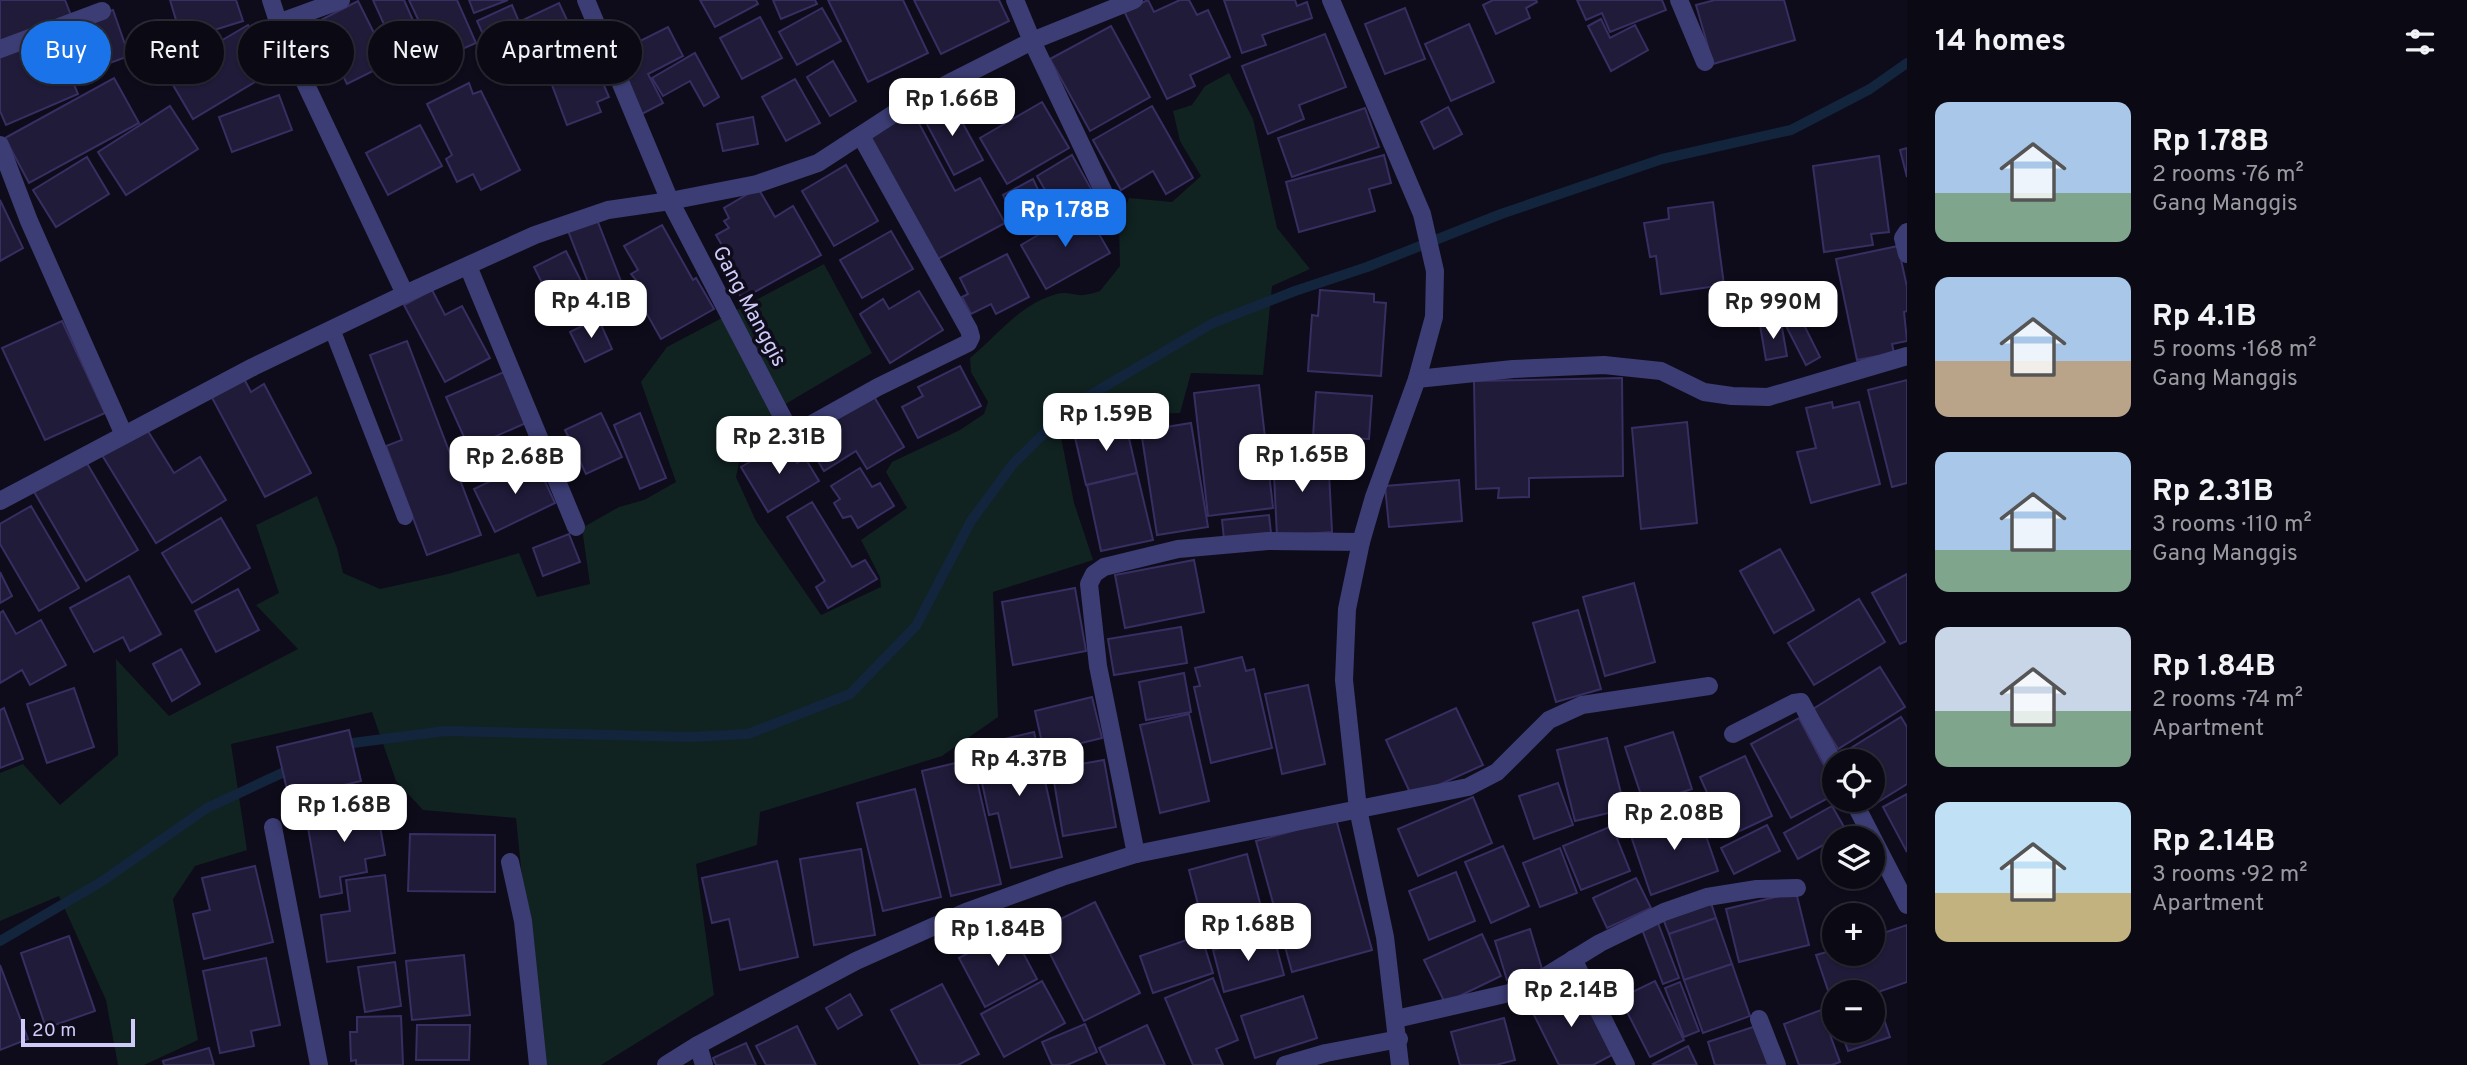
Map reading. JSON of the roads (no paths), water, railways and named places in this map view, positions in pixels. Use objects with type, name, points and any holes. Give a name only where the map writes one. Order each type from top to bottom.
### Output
[{"type":"street","points":[[271,0],[277,21]]},
{"type":"street","points":[[283,21],[341,0]]},
{"type":"street","name":"Gang Manggis","points":[[586,0],[670,201],[786,424],[794,430],[802,430],[878,387],[968,344],[971,337],[861,136]]},
{"type":"street","points":[[1015,0],[1117,220]]},
{"type":"street","points":[[0,501],[332,329],[535,234],[608,210],[670,201],[769,180],[818,163],[901,109],[1032,41],[1134,0]]},
{"type":"street","points":[[1331,0],[1422,214],[1435,271],[1434,317],[1417,379],[1374,497],[1347,609],[1344,680],[1358,809],[1385,937],[1401,1065]]},
{"type":"street","points":[[1679,0],[1705,62]]},
{"type":"street","points":[[0,49],[102,11]]},
{"type":"street","points":[[307,84],[405,293]]},
{"type":"street","points":[[0,145],[29,221],[124,435]]},
{"type":"street","points":[[1907,232],[1903,238],[1907,254]]},
{"type":"street","points":[[468,266],[576,527]]},
{"type":"street","points":[[1417,379],[1513,369],[1604,365],[1661,370],[1704,392],[1732,397],[1768,397],[1907,356]]},
{"type":"street","points":[[1136,854],[1098,666],[1089,584],[1094,574],[1104,567],[1178,549],[1268,541],[1361,542]]},
{"type":"street","points":[[666,1065],[698,1045],[856,961],[966,912],[1062,877],[1136,854],[1468,787],[1497,772],[1549,720],[1582,705],[1709,686]]},
{"type":"street","points":[[1733,734],[1801,702],[1826,749]]},
{"type":"street","points":[[1859,812],[1907,905]]},
{"type":"street","points":[[273,827],[319,1065]]},
{"type":"street","points":[[510,862],[523,921],[538,1065]]},
{"type":"street","points":[[1396,1019],[1518,991],[1600,943],[1664,912],[1707,897],[1757,889],[1797,888]]},
{"type":"street","points":[[1573,959],[1626,1065]]},
{"type":"street","points":[[1759,1019],[1777,1065]]},
{"type":"street","points":[[1285,1065],[1326,1053],[1399,1039]]},
{"type":"street","points":[[698,1045],[704,1065]]},
{"type":"lane","points":[[332,329],[405,517]]},
{"type":"waterway","points":[[339,747],[445,731],[691,737],[748,734],[850,694],[916,626],[971,521],[1013,464],[1073,405],[1213,323],[1367,267],[1501,214],[1662,159],[1791,130],[1870,89],[1907,63]]},
{"type":"waterway","points":[[0,941],[101,882],[207,808],[295,767]]}]
